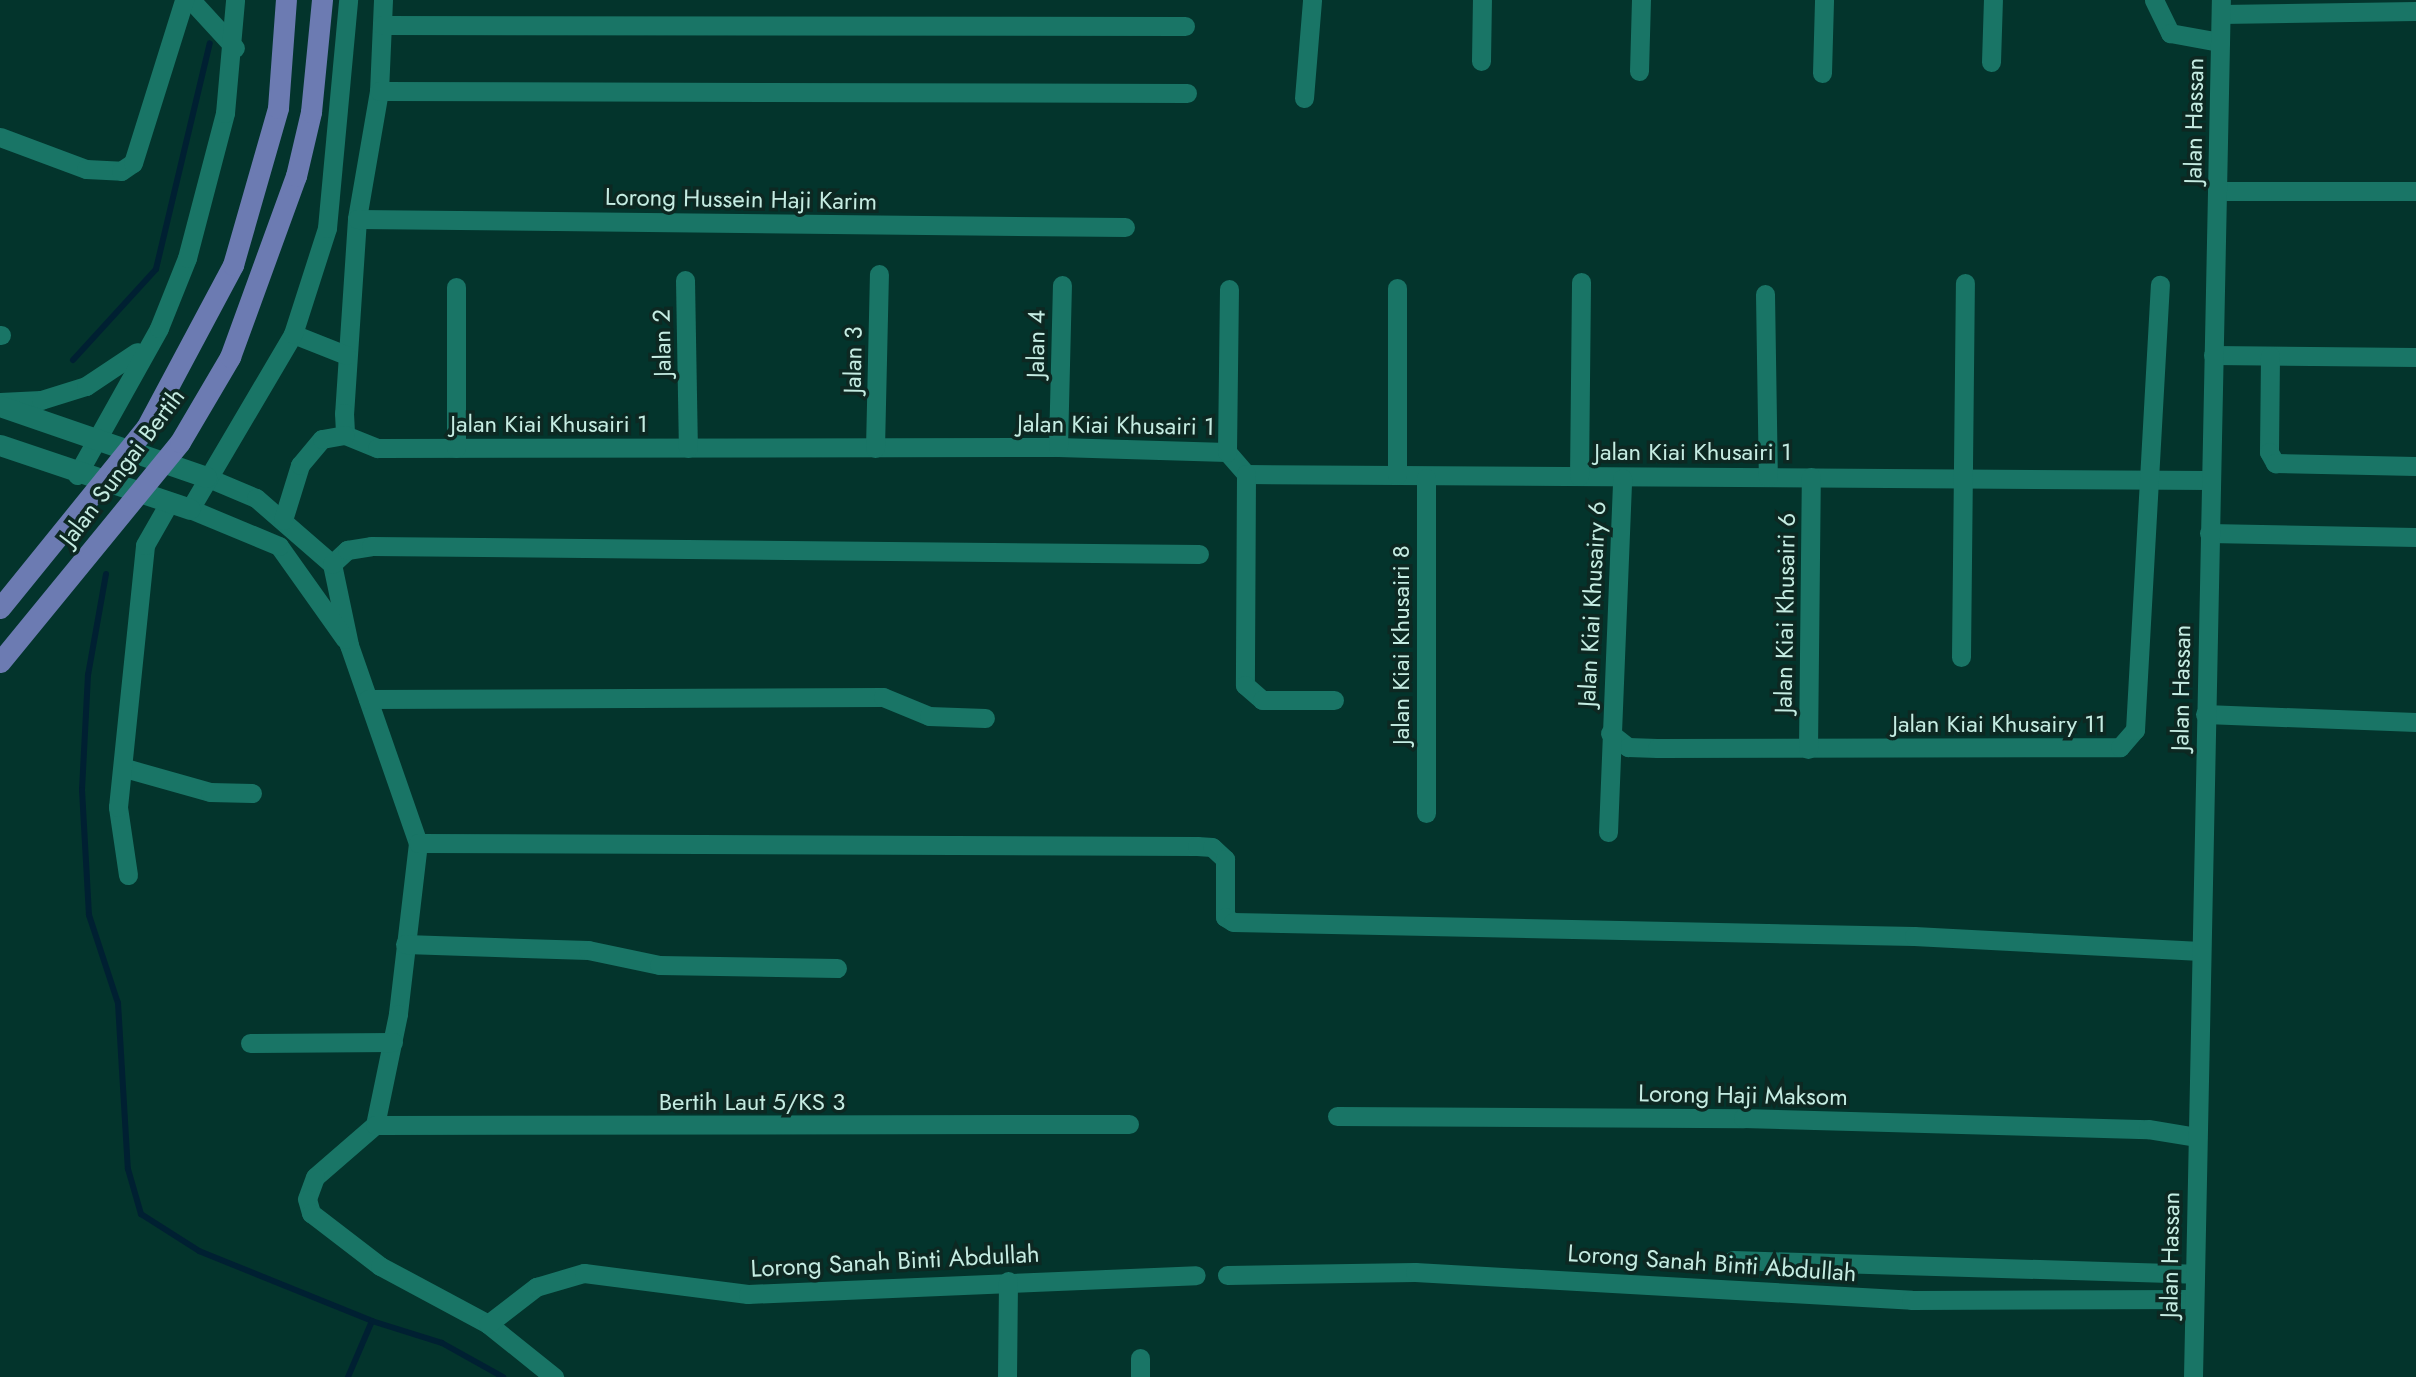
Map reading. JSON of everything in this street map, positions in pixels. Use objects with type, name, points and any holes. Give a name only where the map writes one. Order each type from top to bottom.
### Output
[{"type":"main road","name":"Jalan Sungai Bertih","points":[[0,608],[146,428],[233,265],[278,108],[286,0]]},
{"type":"main road","name":"Jalan Sungai Bertih","points":[[0,662],[180,442],[230,357],[296,176],[322,0]]},
{"type":"main road","points":[[0,404],[206,477]]},
{"type":"main road","points":[[0,445],[77,474],[190,509]]},
{"type":"street","points":[[0,137],[86,169],[121,171],[133,163],[184,0]]},
{"type":"street","points":[[191,0],[235,48]]},
{"type":"street","points":[[77,474],[159,328],[207,193],[235,48],[235,0]]},
{"type":"street","points":[[348,0],[327,228],[293,334],[206,477],[190,509],[279,546],[349,645]]},
{"type":"street","points":[[283,520],[300,465],[322,439],[345,435],[346,355],[357,219],[379,91],[383,0]]},
{"type":"street","points":[[1304,98],[1312,0]]},
{"type":"street","points":[[1481,61],[1482,0]]},
{"type":"street","points":[[1639,71],[1641,0]]},
{"type":"street","points":[[1822,73],[1824,0]]},
{"type":"street","points":[[1992,62],[1993,0]]},
{"type":"street","points":[[2154,0],[2170,33],[2220,42]]},
{"type":"street","points":[[2221,7],[2416,11]]},
{"type":"street","name":"Jalan Hassan","points":[[2193,1377],[2186,1299],[2194,1274],[2221,7]]},
{"type":"street","points":[[382,24],[1185,26]]},
{"type":"street","points":[[379,91],[1187,93]]},
{"type":"street","points":[[2217,191],[2416,191]]},
{"type":"street","name":"Lorong Hussein Haji Karim","points":[[357,219],[1125,227]]},
{"type":"street","name":"Jalan 3","points":[[875,448],[879,274]]},
{"type":"street","name":"Jalan 2","points":[[685,280],[688,448]]},
{"type":"street","points":[[1579,476],[1581,282]]},
{"type":"street","points":[[1961,657],[1965,283]]},
{"type":"street","name":"Jalan 4","points":[[1058,447],[1062,285]]},
{"type":"street","name":"Jalan Kiai Khusairy 11","points":[[1610,733],[1628,747],[2120,747],[2135,730],[2160,285]]},
{"type":"street","points":[[456,286],[456,448]]},
{"type":"street","points":[[1397,288],[1397,475]]},
{"type":"street","points":[[1227,452],[1229,289]]},
{"type":"street","points":[[1765,294],[1768,477]]},
{"type":"street","points":[[0,404],[41,400],[86,386],[116,371],[159,328]]},
{"type":"street","points":[[293,334],[346,355]]},
{"type":"street","points":[[2213,355],[2416,357]]},
{"type":"street","points":[[2270,356],[2269,452],[2275,463],[2416,466]]},
{"type":"street","name":"Jalan Kiai Khusairi 1","points":[[345,435],[377,448],[1058,447],[1227,452],[1246,474],[1397,475],[1426,478],[1579,476],[2210,480]]},
{"type":"street","points":[[1246,474],[1245,685],[1262,700],[1334,700]]},
{"type":"street","points":[[206,477],[256,498],[332,564],[349,645],[418,844],[393,1042],[375,1125],[315,1177],[307,1199],[311,1213],[380,1266],[488,1324],[554,1377]]},
{"type":"street","name":"Jalan Kiai Khusairi 6","points":[[1808,749],[1811,477]]},
{"type":"street","name":"Jalan Kiai Khusairi 8","points":[[1426,478],[1426,813]]},
{"type":"street","name":"Jalan Kiai Khusairy 6","points":[[1610,733],[1622,478]]},
{"type":"street","points":[[128,875],[118,840],[145,545],[169,503]]},
{"type":"street","points":[[2209,533],[2416,537]]},
{"type":"street","points":[[332,564],[347,550],[372,546],[1199,554]]},
{"type":"street","points":[[368,699],[883,697],[929,716],[985,718]]},
{"type":"street","points":[[2205,714],[2416,722]]},
{"type":"street","points":[[1608,831],[1610,733]]},
{"type":"street","points":[[125,768],[210,792],[252,793]]},
{"type":"street","points":[[418,844],[1197,846],[1212,847],[1225,859],[1225,917],[1233,922],[1913,936],[2201,951]]},
{"type":"street","points":[[405,944],[588,950],[659,965],[837,968]]},
{"type":"street","points":[[250,1043],[393,1042]]},
{"type":"street","name":"Lorong Haji Maksom","points":[[1337,1116],[2148,1129],[2197,1137]]},
{"type":"street","name":"Bertih Laut 5/KS 3","points":[[375,1125],[1129,1124]]},
{"type":"street","points":[[1733,1260],[2194,1274]]},
{"type":"street","name":"Lorong Sanah Binti Abdullah","points":[[1227,1275],[1415,1272],[1911,1300],[2186,1299]]},
{"type":"street","name":"Lorong Sanah Binti Abdullah","points":[[488,1324],[536,1287],[584,1273],[748,1294],[1196,1275]]},
{"type":"street","points":[[1007,1377],[1008,1282]]},
{"type":"waterway","points":[[73,360],[156,269],[210,43]]},
{"type":"waterway","points":[[106,574],[88,675],[82,790],[89,915],[118,1003],[128,1169],[141,1214],[199,1251],[372,1321],[348,1377]]},
{"type":"waterway","points":[[372,1321],[442,1343],[503,1377]]}]
